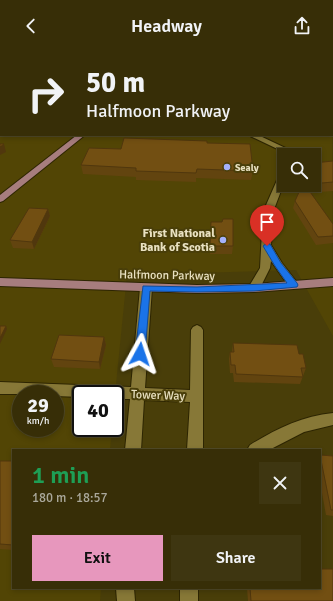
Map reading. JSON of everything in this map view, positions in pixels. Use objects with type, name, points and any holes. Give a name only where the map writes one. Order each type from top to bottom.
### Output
[{"type":"main road","points":[[0,199],[80,136]]},
{"type":"main road","name":"Halfmoon Parkway","points":[[0,282],[197,290],[254,288],[333,282]]},
{"type":"street","points":[[254,136],[281,148]]},
{"type":"street","points":[[254,288],[265,268],[268,212],[277,190]]},
{"type":"street","points":[[267,246],[278,265],[294,285]]},
{"type":"street","points":[[133,449],[146,288]]},
{"type":"street","points":[[195,449],[197,330]]},
{"type":"street","name":"Tower Way","points":[[0,388],[197,396]]},
{"type":"street","points":[[257,449],[300,425],[333,419]]},
{"type":"street","points":[[126,589],[126,601]]},
{"type":"street","points":[[189,589],[189,601]]},
{"type":"shaded area","points":[[0,136],[332,136],[333,336],[296,270],[127,275],[116,385],[72,385],[72,437],[111,437],[110,449],[12,449],[12,589],[101,589],[100,601],[0,601]]},
{"type":"building","points":[[124,138],[250,144],[253,171],[197,169],[196,173],[136,171],[136,168],[81,165],[89,148],[121,149]]},
{"type":"building","points":[[333,161],[333,182],[322,183],[321,182],[321,162]]},
{"type":"building","points":[[299,192],[310,192],[333,224],[333,236],[318,237],[295,201]]},
{"type":"building","points":[[29,208],[48,209],[32,242],[10,240]]},
{"type":"building","points":[[223,219],[233,219],[233,246],[210,246],[211,222],[222,222]]},
{"type":"building","points":[[0,326],[6,326],[0,338]]},
{"type":"building","points":[[59,335],[104,337],[99,362],[51,359]]},
{"type":"building","points":[[233,343],[297,345],[299,354],[303,354],[306,368],[301,368],[303,377],[236,374],[235,365],[231,365],[230,352],[234,352]]},
{"type":"building","points":[[321,455],[333,456],[333,510],[331,510]]},
{"type":"building","points":[[0,461],[12,461],[12,545],[0,544]]},
{"type":"building","points":[[321,569],[333,569],[333,601],[251,601],[250,589],[321,589]]},
{"type":"place","name":"Sealy","points":[[227,167]]},
{"type":"place","name":"First National Bank of Scotia","points":[[223,240]]},
{"type":"route","points":[[140,354],[146,288],[197,290],[294,285],[278,265],[267,246]]}]
